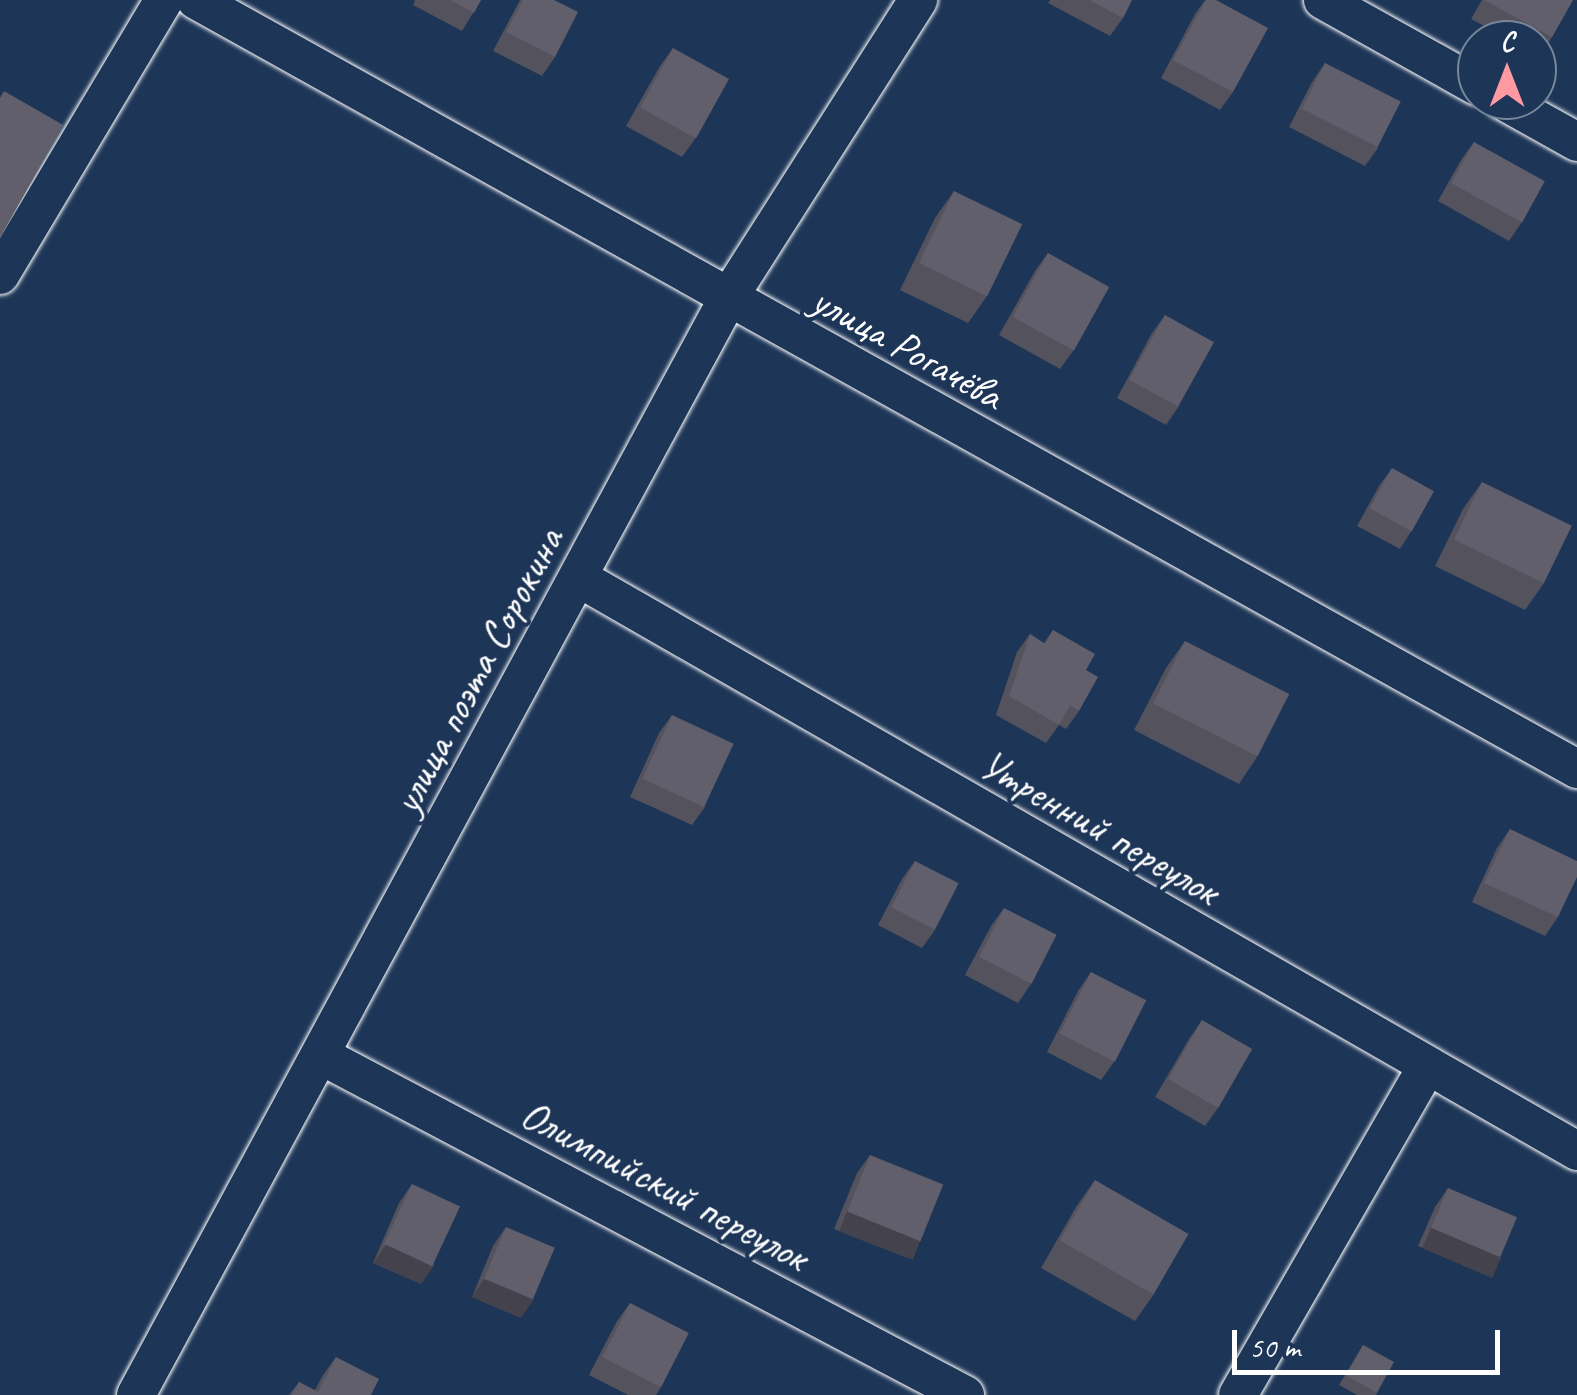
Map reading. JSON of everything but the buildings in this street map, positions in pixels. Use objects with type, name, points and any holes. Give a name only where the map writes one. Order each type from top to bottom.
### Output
[{"type":"street","points":[[0,274],[61,134],[164,0]]},
{"type":"street","name":"улица Рогачёва","points":[[196,0],[727,300],[1577,769]]},
{"type":"street","name":"улица поэта Сорокина","points":[[136,1395],[727,300],[918,0]]},
{"type":"street","points":[[1323,0],[1457,75]]},
{"type":"street","points":[[1538,120],[1577,142]]},
{"type":"street","name":"Утренний переулок","points":[[579,578],[1424,1070],[1577,1151]]},
{"type":"street","name":"Олимпийский переулок","points":[[322,1056],[965,1395]]},
{"type":"street","points":[[1238,1395],[1424,1070]]}]
